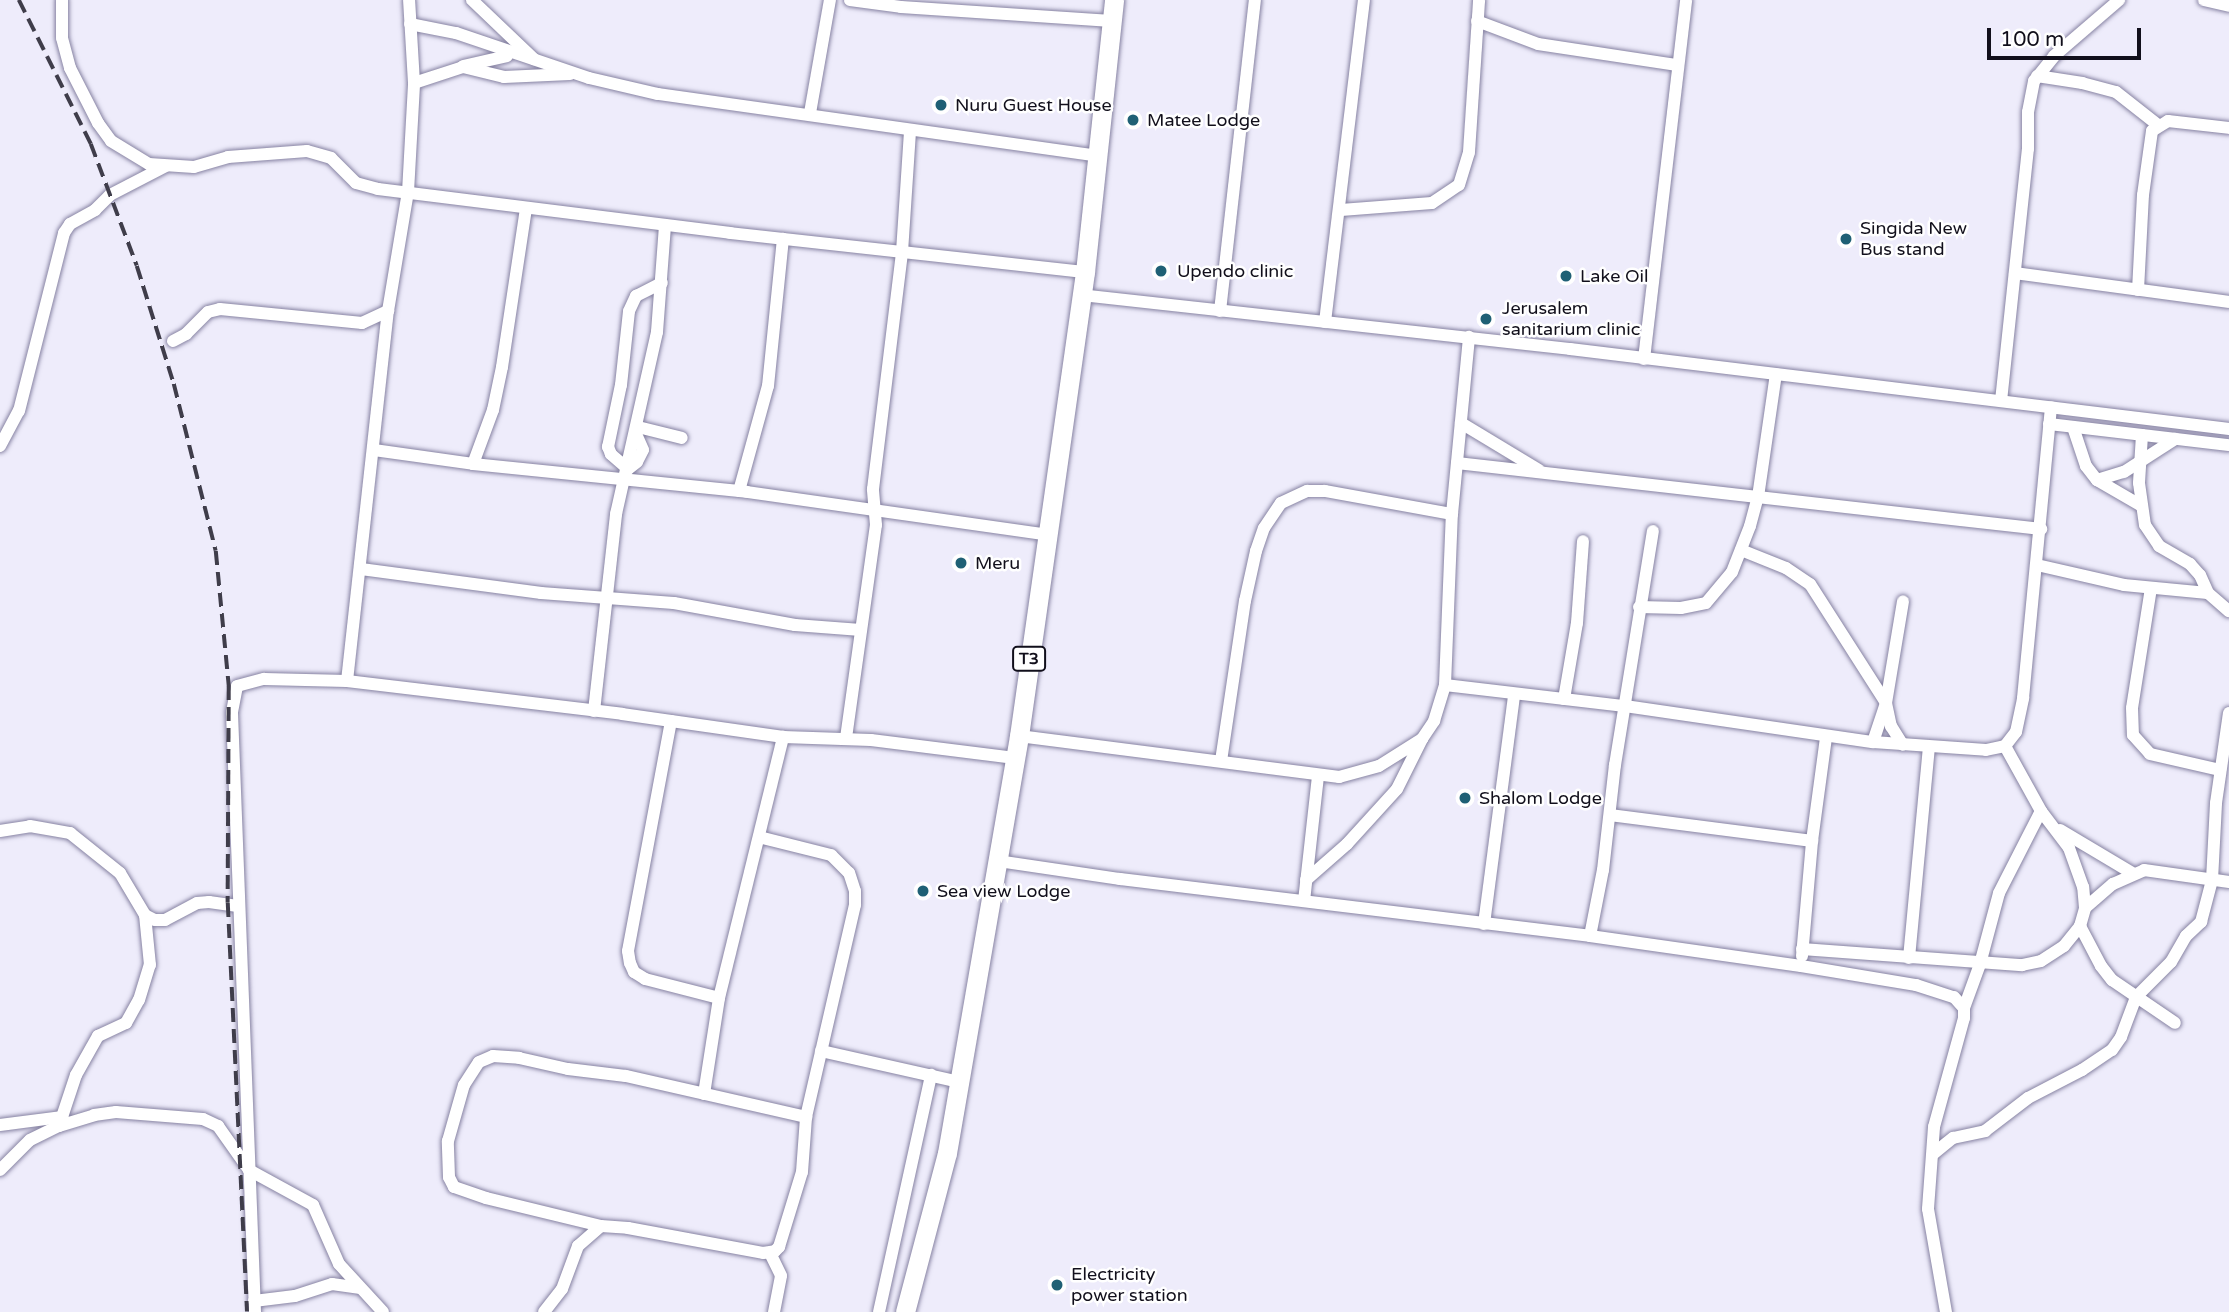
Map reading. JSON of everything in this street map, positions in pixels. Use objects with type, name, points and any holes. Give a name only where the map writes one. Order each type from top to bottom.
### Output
[{"type":"highway","name":"T3","points":[[905,1312],[947,1153],[1019,736],[1085,272],[1114,0]]},
{"type":"street","points":[[62,0],[62,38],[70,68],[97,123],[111,141],[149,164],[194,167],[228,157],[307,151],[331,158],[356,183],[408,192],[526,209],[1085,272]]},
{"type":"street","points":[[347,681],[388,311],[408,192],[414,83],[409,0]]},
{"type":"street","points":[[472,0],[534,59]]},
{"type":"street","points":[[810,113],[830,0]]},
{"type":"street","points":[[850,0],[914,8],[1112,21]]},
{"type":"street","points":[[1220,311],[1255,0]]},
{"type":"street","points":[[1325,322],[1341,210],[1364,0]]},
{"type":"street","points":[[1341,210],[1432,203],[1459,185],[1469,152],[1479,0]]},
{"type":"street","points":[[1644,359],[1686,0]]},
{"type":"street","points":[[2001,401],[2028,149],[2028,112],[2037,76],[2077,35],[2119,0]]},
{"type":"street","points":[[2204,0],[2229,6]]},
{"type":"street","points":[[1477,21],[1538,44],[1677,65]]},
{"type":"street","points":[[410,24],[456,33],[514,55],[574,73],[659,93],[1098,156]]},
{"type":"street","points":[[414,83],[497,56],[514,55]]},
{"type":"street","points":[[463,66],[504,77],[539,78],[574,73]]},
{"type":"street","points":[[2037,76],[2116,92],[2158,125]]},
{"type":"street","points":[[2138,290],[2148,146],[2158,125],[2168,121],[2229,128]]},
{"type":"street","points":[[846,738],[876,510],[873,489],[902,252],[910,131]]},
{"type":"street","points":[[0,446],[19,411],[64,233],[70,224],[95,210],[110,195],[166,166]]},
{"type":"street","points":[[473,464],[493,410],[505,355],[526,209]]},
{"type":"street","points":[[594,711],[616,514],[655,344],[662,282],[664,225]]},
{"type":"street","points":[[739,491],[768,386],[783,239]]},
{"type":"street","points":[[2015,273],[2229,302]]},
{"type":"street","points":[[627,474],[608,447],[621,385],[629,311],[636,296],[662,282]]},
{"type":"street","points":[[1081,295],[1469,337],[2229,429]]},
{"type":"street","points":[[173,341],[186,334],[208,312],[220,309],[362,323],[388,311]]},
{"type":"street","points":[[1306,880],[1347,844],[1397,789],[1434,721],[1445,685],[1452,514],[1469,337]]},
{"type":"street","points":[[1639,607],[1681,608],[1706,603],[1732,572],[1758,497],[1776,374]]},
{"type":"street","points":[[1445,685],[1625,706],[1826,737],[1986,750],[2005,746],[2016,732],[2023,698],[2041,529],[2050,407]]},
{"type":"street","points":[[1461,423],[1543,473]]},
{"type":"street","points":[[2049,424],[2229,445]]},
{"type":"street","points":[[2073,426],[2086,466],[2097,480],[2140,505]]},
{"type":"street","points":[[637,430],[682,438]]},
{"type":"street","points":[[2142,435],[2139,463],[2140,505],[2150,537],[2159,546],[2190,564],[2200,575],[2208,593],[2229,611]]},
{"type":"street","points":[[2097,480],[2139,463],[2175,439]]},
{"type":"street","points":[[374,450],[473,464],[627,474],[1048,536]]},
{"type":"street","points":[[1457,463],[2041,529]]},
{"type":"street","points":[[1221,761],[1240,628],[1256,551],[1264,528],[1281,503],[1307,491],[1325,491],[1452,514]]},
{"type":"street","points":[[1590,936],[1639,607],[1653,531]]},
{"type":"street","points":[[1564,699],[1577,623],[1583,541]]},
{"type":"street","points":[[1741,550],[1786,568],[1810,584],[1886,703],[1891,726],[1903,745]]},
{"type":"street","points":[[2037,565],[2112,583],[2208,593]]},
{"type":"street","points":[[361,569],[607,598],[674,603],[795,625],[860,629]]},
{"type":"street","points":[[2151,588],[2132,708],[2133,735],[2150,754],[2220,771]]},
{"type":"street","points":[[1873,742],[1886,703],[1903,601]]},
{"type":"street","points":[[360,1288],[332,1284],[255,1307],[232,712],[237,686],[264,679],[347,681],[782,737],[846,738],[1015,758]]},
{"type":"street","points":[[1484,924],[1514,695]]},
{"type":"street","points":[[1933,1154],[1953,1138],[1985,1131],[2028,1098],[2098,1061],[2121,1037],[2136,997],[2171,962],[2186,936],[2201,922],[2212,880],[2213,827],[2229,713]]},
{"type":"street","points":[[671,721],[628,951],[630,963],[634,972],[645,979],[719,998]]},
{"type":"street","points":[[1019,736],[1318,776],[1362,774],[1422,739]]},
{"type":"street","points":[[704,1094],[719,998],[782,737]]},
{"type":"street","points":[[1801,966],[1812,841],[1826,737]]},
{"type":"street","points":[[1802,949],[2022,965],[2040,961],[2064,946],[2080,926],[2085,908],[2083,887],[2070,848],[2041,811],[2005,746]]},
{"type":"street","points":[[1909,958],[1929,747]]},
{"type":"street","points":[[1304,901],[1318,776]]},
{"type":"street","points":[[1946,1312],[1928,1209],[1934,1127],[1957,1050],[1964,1008],[1980,964],[1999,893],[2041,811]]},
{"type":"street","points":[[1610,815],[1812,841]]},
{"type":"street","points":[[0,831],[30,826],[70,833],[120,873],[145,915],[150,965],[134,1011],[126,1023],[98,1035],[76,1075],[60,1122],[30,1140],[0,1170]]},
{"type":"street","points":[[2054,826],[2132,873]]},
{"type":"street","points":[[759,837],[831,855],[840,861],[853,883],[855,905],[806,1117],[802,1172],[779,1247],[769,1253],[628,1228],[601,1226],[486,1199],[454,1187],[449,1177],[448,1141],[464,1085],[473,1069],[485,1058],[506,1056],[568,1069],[626,1076],[806,1117]]},
{"type":"street","points":[[998,861],[1120,879],[1590,936],[1801,966],[1938,990],[1954,997],[1964,1008]]},
{"type":"street","points":[[2109,861],[2113,884]]},
{"type":"street","points":[[2085,908],[2113,884],[2132,873],[2161,872],[2229,882]]},
{"type":"street","points":[[145,915],[155,920],[165,920],[197,903],[219,902],[239,906]]},
{"type":"street","points":[[149,947],[165,920]]},
{"type":"street","points":[[2080,926],[2101,966],[2112,980],[2175,1023]]},
{"type":"street","points":[[821,1051],[960,1082]]},
{"type":"street","points":[[879,1312],[931,1075]]},
{"type":"street","points":[[0,1125],[60,1122],[116,1112],[204,1119],[218,1126],[249,1170],[313,1205],[339,1264],[383,1312]]},
{"type":"street","points":[[544,1312],[562,1289],[578,1246],[601,1226]]},
{"type":"street","points":[[769,1253],[780,1276],[774,1312]]},
{"type":"railway","points":[[19,0],[91,144],[137,266],[174,384],[216,551],[229,686],[228,903],[247,1312]]},
{"type":"place","name":"Nuru Guest House","points":[[941,105]]},
{"type":"place","name":"Matee Lodge","points":[[1133,120]]},
{"type":"place","name":"Singida New Bus stand","points":[[1846,239]]},
{"type":"place","name":"Upendo clinic","points":[[1161,271]]},
{"type":"place","name":"Lake Oil","points":[[1566,276]]},
{"type":"place","name":"Jerusalem sanitarium clinic","points":[[1486,319]]},
{"type":"place","name":"Meru","points":[[961,563]]},
{"type":"place","name":"Shalom Lodge","points":[[1465,798]]},
{"type":"place","name":"Sea view Lodge","points":[[923,891]]},
{"type":"place","name":"Electricity power station","points":[[1057,1285]]}]
